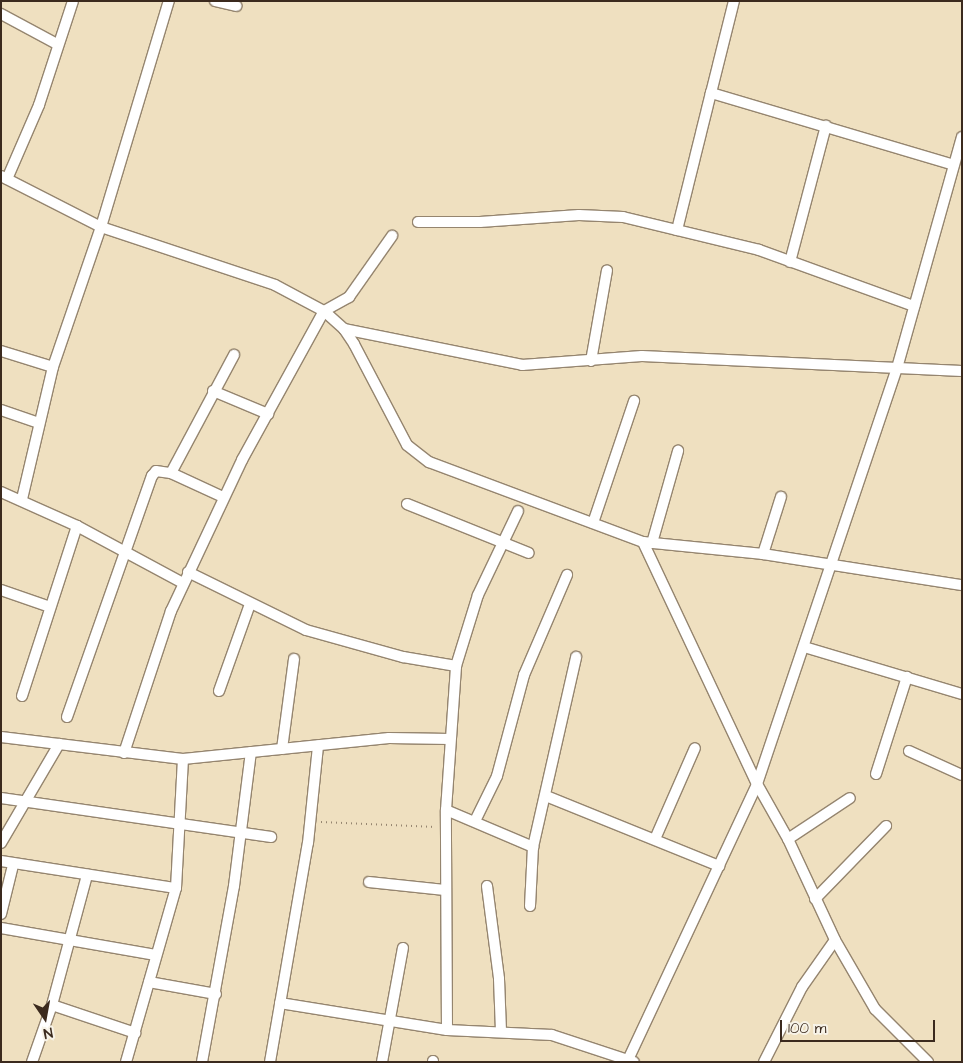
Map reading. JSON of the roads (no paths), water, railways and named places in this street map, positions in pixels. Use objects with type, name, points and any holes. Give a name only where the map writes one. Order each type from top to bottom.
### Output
[{"type":"street","points":[[73,1],[57,44],[39,105],[4,178],[101,227],[275,285],[324,311],[344,329],[407,445],[429,462],[648,542],[763,554],[962,585]]},
{"type":"street","points":[[22,499],[53,367],[101,227],[169,1]]},
{"type":"street","points":[[215,1],[236,6]]},
{"type":"street","points":[[677,230],[734,1]]},
{"type":"street","points":[[1,14],[57,44]]},
{"type":"street","points":[[711,93],[954,165]]},
{"type":"street","points":[[790,262],[826,126]]},
{"type":"street","points":[[280,1003],[447,1030],[552,1035],[630,1061],[757,784],[897,368],[962,136]]},
{"type":"street","points":[[418,222],[587,215],[623,216],[759,250],[914,306]]},
{"type":"street","points":[[124,753],[183,583],[223,497],[324,311],[349,297],[392,236]]},
{"type":"street","points":[[591,361],[607,270]]},
{"type":"street","points":[[344,329],[522,365],[642,356],[962,370]]},
{"type":"street","points":[[1,351],[53,367]]},
{"type":"street","points":[[171,472],[234,354]]},
{"type":"street","points":[[213,391],[268,414]]},
{"type":"street","points":[[592,523],[634,401]]},
{"type":"street","points":[[1,410],[39,423]]},
{"type":"street","points":[[678,451],[648,542],[757,784],[788,838],[814,899],[835,940],[876,1009],[928,1062]]},
{"type":"street","points":[[67,717],[123,552],[154,472],[171,472],[223,497]]},
{"type":"street","points":[[1,492],[22,499],[77,526],[183,583]]},
{"type":"street","points":[[763,554],[781,496]]},
{"type":"street","points":[[407,504],[529,553]]},
{"type":"street","points":[[447,1030],[445,828],[456,666],[478,595],[518,511]]},
{"type":"street","points":[[22,696],[77,526]]},
{"type":"street","points":[[188,572],[306,630],[339,641],[403,657],[456,666]]},
{"type":"street","points":[[475,821],[497,776],[524,675],[567,575]]},
{"type":"street","points":[[1,590],[50,607]]},
{"type":"street","points":[[219,691],[250,604]]},
{"type":"street","points":[[804,647],[962,694]]},
{"type":"street","points":[[530,906],[533,847],[576,657]]},
{"type":"street","points":[[282,749],[294,659]]},
{"type":"street","points":[[876,774],[907,677]]},
{"type":"street","points":[[1,737],[183,759],[389,738],[450,739]]},
{"type":"street","points":[[1,843],[58,744]]},
{"type":"street","points":[[270,1062],[310,821],[318,746]]},
{"type":"street","points":[[655,838],[695,748]]},
{"type":"street","points":[[909,751],[962,775]]},
{"type":"street","points":[[202,1062],[216,994],[241,832],[251,752]]},
{"type":"street","points":[[126,1062],[176,888],[183,759]]},
{"type":"street","points":[[546,796],[655,838],[719,866]]},
{"type":"street","points":[[1,798],[180,826],[271,837]]},
{"type":"street","points":[[788,838],[850,798]]},
{"type":"street","points":[[446,810],[533,847]]},
{"type":"street","points":[[814,899],[886,826]]},
{"type":"street","points":[[1,861],[13,865],[176,888]]},
{"type":"street","points":[[1,914],[13,865]]},
{"type":"street","points":[[32,1062],[52,1005],[87,875]]},
{"type":"street","points":[[369,882],[445,890]]},
{"type":"street","points":[[487,886],[499,979],[501,1032]]},
{"type":"street","points":[[1,928],[156,955]]},
{"type":"street","points":[[764,1062],[802,987],[835,940]]},
{"type":"street","points":[[382,1062],[391,1022],[403,948]]},
{"type":"street","points":[[149,982],[216,994]]},
{"type":"street","points":[[52,1005],[135,1032]]}]
